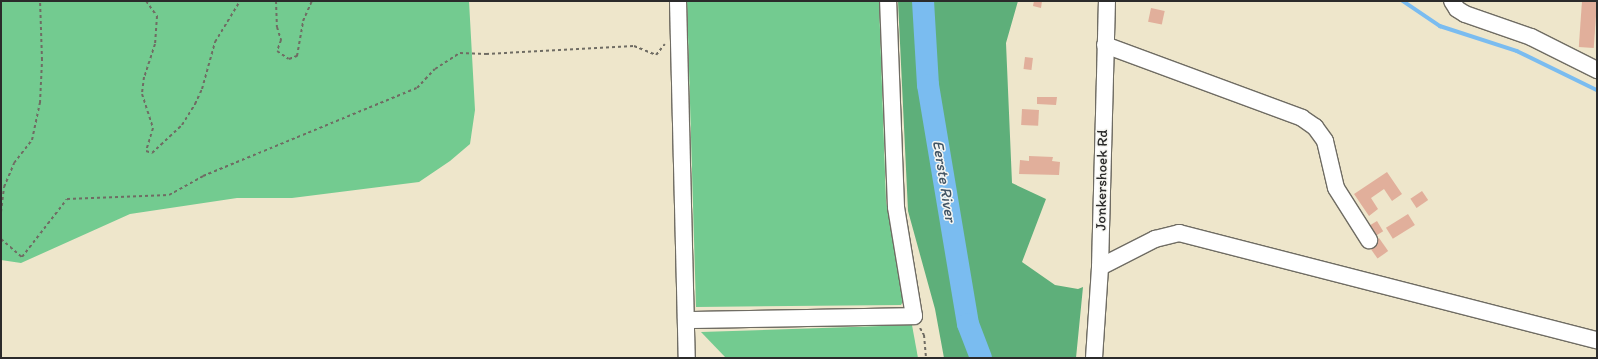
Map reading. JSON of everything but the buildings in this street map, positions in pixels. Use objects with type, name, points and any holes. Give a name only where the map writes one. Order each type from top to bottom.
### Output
[{"type":"street","points":[[678,1],[687,358]]},
{"type":"street","points":[[686,320],[914,316],[895,200],[888,1]]},
{"type":"street","name":"Jonkershoek Rd","points":[[1094,358],[1100,267],[1107,1]]},
{"type":"street","points":[[1452,1],[1457,9],[1465,14],[1531,37],[1597,70]]},
{"type":"street","points":[[1105,45],[1302,118],[1315,127],[1325,141],[1336,188],[1369,240]]},
{"type":"street","points":[[1100,267],[1155,239],[1179,233],[1597,340]]},
{"type":"path","points":[[1,212],[4,187],[14,163],[32,140],[40,103],[42,60],[40,1]]},
{"type":"path","points":[[146,1],[157,16],[155,44],[144,77],[142,94],[153,128],[146,150],[152,153],[182,125],[202,88],[215,42],[240,1]]},
{"type":"path","points":[[276,1],[277,27],[281,40],[277,51],[288,59],[297,56],[303,20],[312,1]]},
{"type":"path","points":[[1,239],[22,257],[67,199],[169,195],[203,176],[417,88],[435,69],[460,53],[486,54],[634,46],[656,55],[678,26]]},
{"type":"path","points":[[914,316],[924,335],[926,358]]},
{"type":"green space","points":[[1,1],[469,1],[475,110],[470,144],[450,161],[419,182],[292,198],[237,198],[130,214],[21,263],[1,260]]},
{"type":"green space","points":[[687,1],[879,1],[886,201],[905,298],[901,305],[696,307]]},
{"type":"green space","points":[[898,1],[1018,1],[1006,43],[1012,183],[1046,199],[1022,262],[1055,285],[1078,289],[1083,287],[1076,358],[944,358],[935,309],[908,211]]},
{"type":"green space","points":[[912,325],[918,358],[726,358],[701,332]]},
{"type":"waterway","name":"Eerste River","points":[[923,1],[928,85],[968,324],[981,358]]},
{"type":"waterway","points":[[1403,1],[1440,26],[1517,51],[1597,90]]}]
